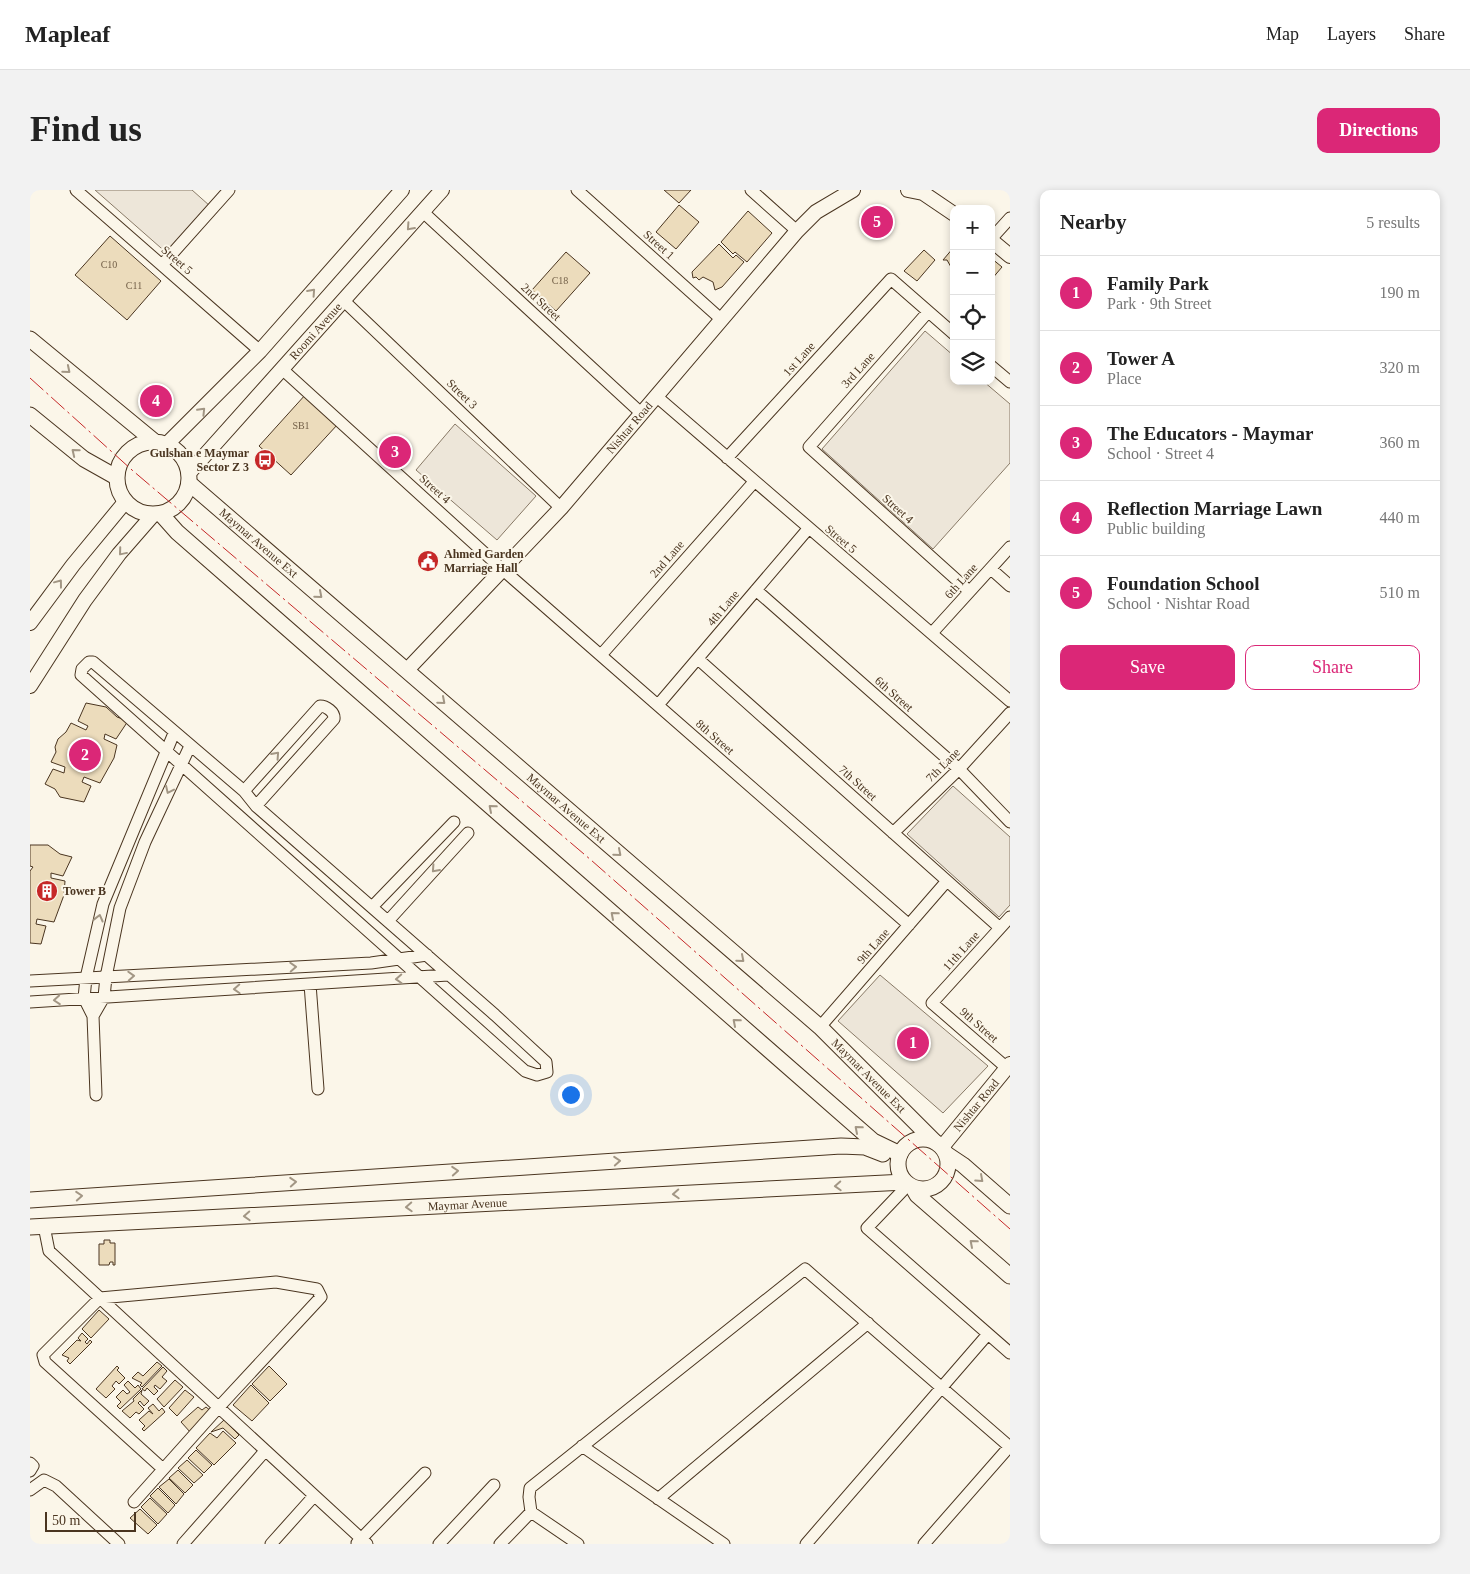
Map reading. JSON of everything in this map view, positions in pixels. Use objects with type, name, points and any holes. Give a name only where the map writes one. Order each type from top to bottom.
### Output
[{"type":"main road","points":[[30,339],[161,443],[181,456],[189,478],[184,497],[175,508],[157,514],[138,512],[125,502],[118,490],[116,477],[120,463],[128,451],[140,444],[161,443]]},
{"type":"main road","points":[[30,415],[84,459],[116,477]]},
{"type":"main road","name":"Maymar Avenue Ext","points":[[189,478],[407,670],[820,1027],[941,1148],[1010,1206]]},
{"type":"main road","points":[[157,514],[872,1141],[899,1156]]},
{"type":"main road","points":[[909,1185],[923,1190],[933,1188],[941,1183],[947,1175],[949,1165],[941,1148],[924,1139],[914,1141],[906,1146],[899,1156],[899,1174],[918,1195],[1010,1276]]},
{"type":"main road","points":[[30,1200],[841,1146],[865,1147],[899,1156]]},
{"type":"main road","name":"Maymar Avenue","points":[[37,1226],[909,1185]]},
{"type":"street","name":"Street 5","points":[[76,190],[260,351]]},
{"type":"street","points":[[161,443],[260,351],[402,190]]},
{"type":"street","name":"Roomi Avenue","points":[[189,478],[282,369],[442,190]]},
{"type":"street","name":"Street 1","points":[[577,190],[722,320]]},
{"type":"street","points":[[751,190],[797,231]]},
{"type":"street","name":"Nishtar Road","points":[[407,670],[561,508],[797,231],[816,212],[853,190]]},
{"type":"street","points":[[908,190],[923,193],[950,211]]},
{"type":"street","points":[[162,265],[225,191]]},
{"type":"street","name":"2nd Street","points":[[423,212],[641,413]]},
{"type":"street","points":[[995,235],[1010,218]]},
{"type":"street","points":[[995,243],[1010,256]]},
{"type":"street","name":"1st Lane","points":[[727,458],[891,279],[928,312]]},
{"type":"street","name":"Street 3","points":[[343,300],[561,508]]},
{"type":"street","points":[[928,312],[950,331]]},
{"type":"street","name":"3rd Lane","points":[[809,447],[928,312]]},
{"type":"street","name":"Street 4","points":[[282,369],[502,569]]},
{"type":"street","points":[[995,369],[1010,382]]},
{"type":"street","name":"Street 5","points":[[656,396],[808,529],[1010,700]]},
{"type":"street","name":"Street 4","points":[[809,447],[970,592]]},
{"type":"street","name":"2nd Lane","points":[[601,655],[754,482]]},
{"type":"street","points":[[30,623],[73,565],[125,502]]},
{"type":"street","points":[[30,686],[85,600],[119,554],[157,514]]},
{"type":"street","name":"4th Lane","points":[[658,705],[808,529]]},
{"type":"street","name":"6th Lane","points":[[932,633],[1010,547]]},
{"type":"street","name":"8th Street","points":[[502,569],[909,925]]},
{"type":"street","points":[[991,569],[1010,586]]},
{"type":"street","name":"6th Street","points":[[756,590],[959,769],[1010,822]]},
{"type":"street","name":"7th Street","points":[[698,659],[946,882],[1000,928]]},
{"type":"street","points":[[88,662],[93,662],[174,733],[244,792],[256,806],[546,1062],[547,1072],[536,1076],[525,1071],[82,676],[82,668],[88,662]]},
{"type":"street","points":[[244,792],[320,706],[325,706],[332,713],[334,719],[256,806]]},
{"type":"street","name":"7th Lane","points":[[893,833],[959,769],[1010,713]]},
{"type":"street","points":[[96,1095],[93,1016],[84,998],[86,978],[103,904],[174,733]]},
{"type":"street","points":[[93,1016],[104,997],[106,977],[120,908],[146,842],[190,746]]},
{"type":"street","points":[[372,907],[454,822]]},
{"type":"street","points":[[388,921],[468,833]]},
{"type":"street","name":"9th Lane","points":[[820,1027],[946,882]]},
{"type":"street","name":"11th Lane","points":[[932,1003],[1010,917]]},
{"type":"street","points":[[30,981],[402,960],[427,955]]},
{"type":"street","points":[[30,1002],[421,978],[448,974]]},
{"type":"street","points":[[310,984],[318,1089]]},
{"type":"street","name":"9th Street","points":[[932,1003],[1008,1066]]},
{"type":"street","name":"Nishtar Road","points":[[941,1148],[1008,1066]]},
{"type":"street","points":[[909,1185],[867,1228],[1010,1353]]},
{"type":"street","points":[[37,1226],[49,1251],[314,1496],[361,1542],[425,1474]]},
{"type":"street","points":[[578,1544],[531,1512],[530,1488],[805,1269],[1010,1447],[924,1544]]},
{"type":"street","points":[[134,1502],[218,1408],[322,1297],[317,1289],[276,1282],[100,1298],[43,1355],[45,1362],[163,1469]]},
{"type":"street","points":[[658,1499],[868,1323]]},
{"type":"street","points":[[806,1544],[988,1334]]},
{"type":"street","points":[[582,1446],[724,1544]]},
{"type":"street","points":[[183,1544],[265,1451]]},
{"type":"street","points":[[30,1463],[33,1466],[30,1471]]},
{"type":"street","points":[[30,1490],[44,1480],[56,1486],[119,1544]]},
{"type":"street","points":[[439,1544],[494,1485]]},
{"type":"street","points":[[271,1544],[314,1496]]},
{"type":"street","points":[[500,1544],[531,1512]]},
{"type":"shaded area","points":[[95,190],[192,190],[210,206],[169,255]]},
{"type":"shaded area","points":[[925,331],[950,353],[950,385],[988,385],[1010,404],[1010,463],[933,549],[822,449]]},
{"type":"shaded area","points":[[455,424],[536,496],[497,540],[416,470]]},
{"type":"shaded area","points":[[953,786],[1010,837],[1010,905],[999,917],[907,834]]},
{"type":"shaded area","points":[[880,975],[988,1066],[943,1113],[838,1021]]},
{"type":"building","points":[[664,190],[691,190],[679,203]]},
{"type":"building","points":[[679,205],[699,222],[676,249],[656,232]]},
{"type":"building","points":[[748,211],[772,233],[747,262],[735,252],[733,254],[721,242]]},
{"type":"building","points":[[110,236],[161,281],[127,320],[75,275]]},
{"type":"building","points":[[719,244],[733,258],[736,255],[744,262],[722,287],[715,290],[713,282],[703,277],[699,280],[696,277],[693,278],[692,272]]},
{"type":"building","points":[[924,250],[935,260],[917,281],[904,271]]},
{"type":"building","points":[[566,252],[590,273],[556,311],[532,290]]},
{"type":"building","points":[[950,252],[950,265],[947,260],[943,260]]},
{"type":"building","points":[[995,261],[1002,267],[995,275]]},
{"type":"building","points":[[306,394],[338,424],[291,475],[259,446]]},
{"type":"building","points":[[86,703],[106,707],[117,717],[128,721],[116,739],[105,734],[104,739],[117,745],[114,758],[100,783],[84,777],[82,782],[91,786],[84,802],[60,797],[55,789],[45,784],[53,769],[64,773],[65,767],[51,762],[56,752],[55,747],[58,739],[66,732],[71,723],[86,730],[88,726],[78,721]]},
{"type":"building","name":"Tower B","points":[[30,845],[48,845],[60,854],[72,857],[63,876],[51,873],[51,878],[65,881],[64,895],[54,922],[37,919],[36,924],[46,926],[41,944],[30,943],[30,871],[33,867],[30,866]]},
{"type":"building","points":[[104,1240],[110,1240],[110,1243],[115,1243],[115,1265],[113,1265],[113,1262],[110,1262],[109,1265],[99,1265],[99,1244],[104,1244]]},
{"type":"building","points":[[99,1310],[109,1319],[91,1338],[82,1329]]},
{"type":"building","points":[[82,1333],[88,1339],[85,1342],[87,1344],[90,1340],[92,1342],[70,1364],[67,1361],[69,1358],[62,1355],[77,1340],[81,1341],[78,1338]]},
{"type":"building","points":[[157,1362],[162,1366],[142,1387],[140,1385],[142,1383],[132,1378],[138,1372],[143,1376]]},
{"type":"building","points":[[117,1366],[119,1368],[117,1370],[125,1378],[119,1384],[116,1381],[112,1386],[115,1389],[106,1398],[96,1389]]},
{"type":"building","points":[[269,1366],[287,1384],[270,1401],[252,1384]]},
{"type":"building","points":[[163,1367],[167,1371],[162,1377],[167,1381],[160,1389],[155,1385],[154,1387],[158,1391],[154,1395],[147,1388],[145,1391],[142,1389]]},
{"type":"building","points":[[175,1380],[183,1387],[164,1407],[157,1399]]},
{"type":"building","points":[[128,1381],[135,1388],[138,1385],[141,1389],[120,1409],[117,1406],[121,1402],[116,1397],[123,1390],[127,1394],[130,1392],[124,1385]]},
{"type":"building","points":[[251,1385],[269,1403],[252,1421],[233,1405]]},
{"type":"building","points":[[142,1390],[141,1394],[149,1401],[144,1406],[140,1401],[138,1403],[144,1409],[139,1414],[136,1412],[130,1418],[122,1411],[134,1401],[133,1399]]},
{"type":"building","points":[[185,1390],[194,1397],[177,1416],[169,1408]]},
{"type":"building","points":[[153,1404],[159,1411],[162,1408],[165,1412],[144,1431],[142,1429],[145,1426],[139,1420],[149,1411],[153,1414],[148,1408]]},
{"type":"building","points":[[198,1407],[202,1410],[206,1407],[211,1411],[191,1433],[181,1422]]},
{"type":"building","points":[[224,1420],[239,1435],[235,1439],[223,1428],[211,1432]]},
{"type":"building","points":[[223,1431],[236,1443],[214,1465],[196,1448],[210,1433],[217,1438]]},
{"type":"building","points":[[196,1450],[212,1465],[204,1473],[188,1458]]},
{"type":"building","points":[[187,1460],[203,1475],[194,1483],[178,1468]]},
{"type":"building","points":[[178,1470],[193,1485],[185,1493],[169,1478]]},
{"type":"building","points":[[169,1479],[184,1494],[176,1504],[159,1487]]},
{"type":"building","points":[[158,1488],[175,1505],[168,1513],[150,1496]]},
{"type":"building","points":[[150,1498],[167,1514],[158,1524],[141,1507]]},
{"type":"building","points":[[140,1509],[157,1525],[148,1534],[130,1518]]},
{"type":"power","points":[[30,378],[132,470],[591,860],[1010,1229]]},
{"type":"place","name":"Foundation School","points":[[877,222]]},
{"type":"place","name":"Reflection Marriage Lawn","points":[[156,401]]},
{"type":"place","name":"The Educators - Maymar","points":[[395,452]]},
{"type":"place","name":"Gulshan e Maymar Sector Z 3","points":[[265,460]]},
{"type":"place","name":"Ahmed Garden Marriage Hall","points":[[428,561]]},
{"type":"place","name":"Tower A","points":[[85,755]]},
{"type":"place","name":"Tower B","points":[[47,891]]},
{"type":"place","name":"Family Park","points":[[913,1043]]}]
